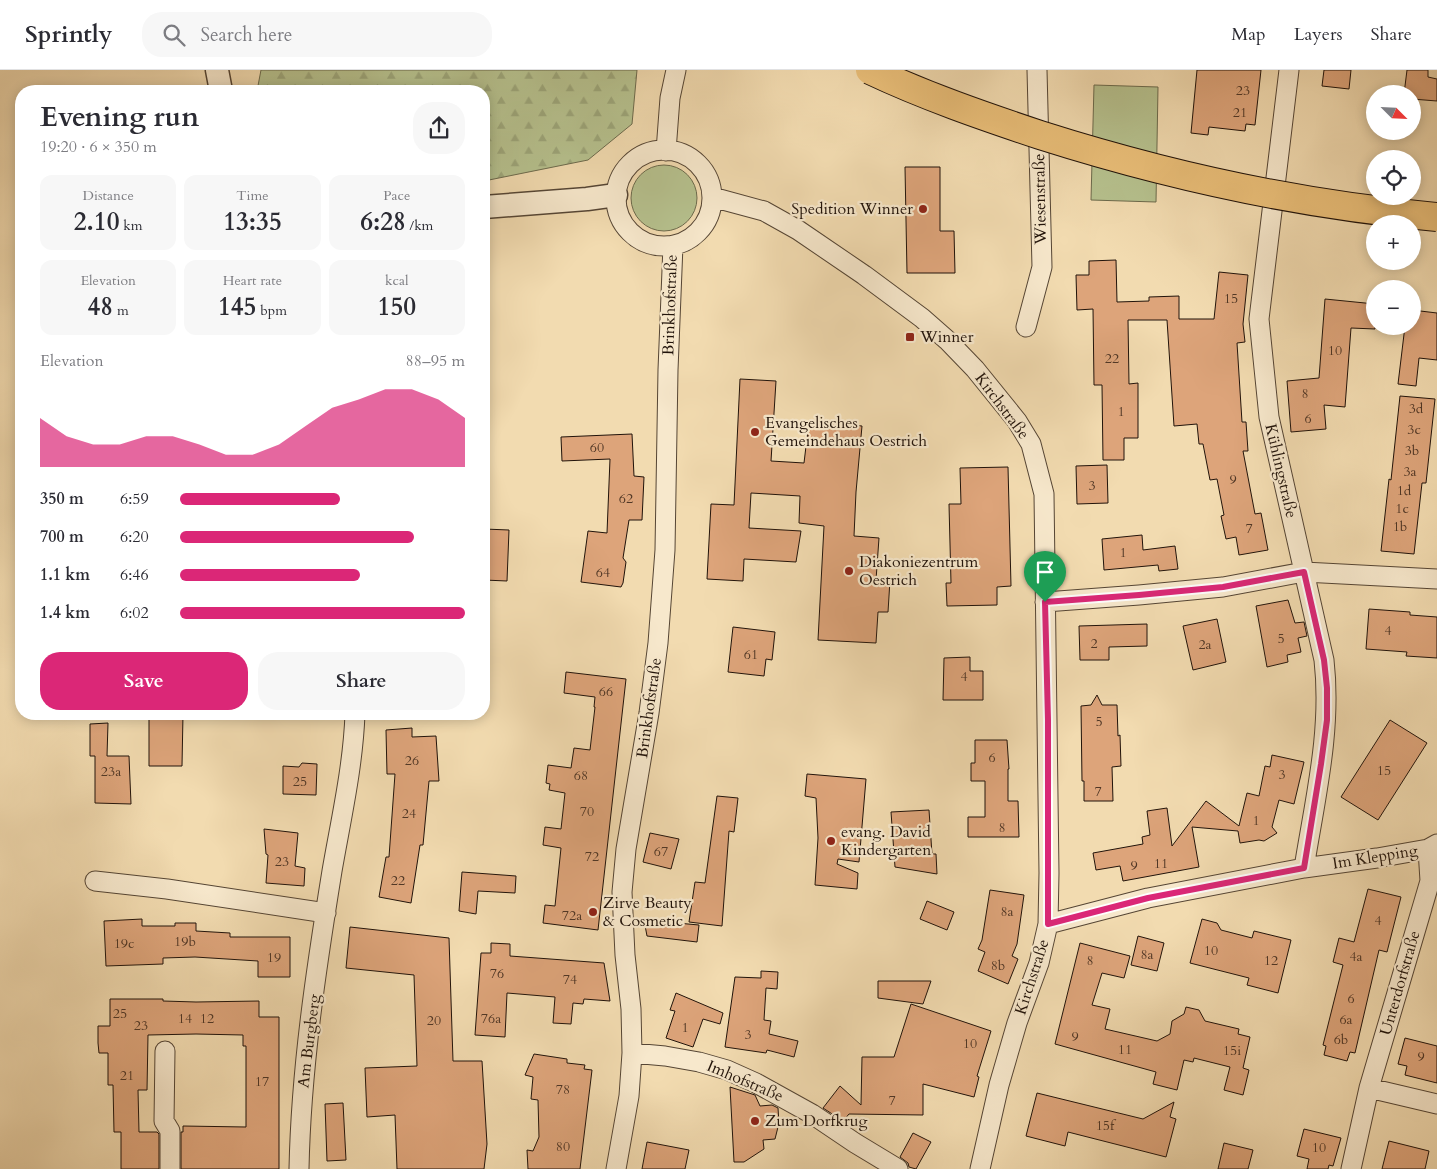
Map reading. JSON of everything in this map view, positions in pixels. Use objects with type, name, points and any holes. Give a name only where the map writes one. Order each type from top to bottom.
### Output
[{"type":"highway","points":[[870,70],[958,107],[1099,154],[1192,178],[1284,197],[1437,217]]},
{"type":"street","points":[[216,70],[220,85]]},
{"type":"street","points":[[666,151],[670,98],[676,70]]},
{"type":"street","name":"Wiesenstraße","points":[[1026,327],[1042,267],[1037,70]]},
{"type":"street","name":"Kühlingstraße","points":[[1289,70],[1259,319],[1268,417],[1324,660],[1327,688],[1327,720],[1304,868]]},
{"type":"street","points":[[666,151],[680,153],[697,164],[709,182],[712,197],[709,214],[701,228],[688,240],[672,245],[653,245],[636,237],[623,222],[619,214],[616,195],[622,175],[632,163],[646,154],[666,151]]},
{"type":"street","points":[[490,207],[616,195]]},
{"type":"street","name":"Kirchstraße","points":[[712,197],[764,211],[798,230],[922,318],[975,369],[1017,421],[1031,444],[1038,466],[1044,494],[1048,720],[1048,924],[1039,963],[1017,1023],[999,1085],[980,1169]]},
{"type":"street","name":"Brinkhofstraße","points":[[616,1169],[629,1096],[632,1053],[631,1008],[625,955],[622,892],[626,849],[649,713],[658,643],[664,569],[672,245]]},
{"type":"street","points":[[1045,602],[1223,587],[1304,572],[1437,579]]},
{"type":"street","name":"Am Burgberg","points":[[299,1169],[300,1123],[309,1040],[326,913],[347,784],[354,720]]},
{"type":"street","name":"Im Klepping","points":[[1048,924],[1148,898],[1304,868],[1377,858],[1432,846]]},
{"type":"street","name":"Unterdorfstraße","points":[[1351,1169],[1369,1088],[1430,880],[1432,846]]},
{"type":"street","points":[[95,882],[167,889],[326,913]]},
{"type":"street","points":[[165,1051],[164,1121],[170,1130],[170,1169]]},
{"type":"street","name":"Imhofstraße","points":[[632,1053],[699,1062],[727,1070],[756,1083],[812,1114],[854,1143],[898,1169]]},
{"type":"street","points":[[1369,1088],[1437,1104]]},
{"type":"green space","points":[[261,70],[637,70],[632,124],[588,160],[490,180],[490,85],[258,85]]},
{"type":"green space","points":[[1094,85],[1158,87],[1156,202],[1091,200]]},
{"type":"green space","points":[[664,165],[677,167],[687,175],[695,185],[697,198],[695,211],[687,221],[677,229],[664,231],[651,229],[641,221],[633,211],[631,198],[633,185],[641,175],[651,167]]},
{"type":"building","points":[[1197,70],[1261,70],[1255,125],[1246,124],[1245,131],[1209,127],[1208,135],[1191,133]]},
{"type":"building","points":[[1324,70],[1351,70],[1349,89],[1322,86]]},
{"type":"building","points":[[1407,70],[1428,70],[1428,77],[1437,79],[1437,101],[1421,100],[1421,85],[1405,85]]},
{"type":"building","name":"Spedition Winner","points":[[905,167],[940,167],[940,231],[954,231],[955,273],[907,273]]},
{"type":"building","points":[[1116,260],[1117,302],[1149,301],[1149,297],[1179,296],[1179,319],[1214,319],[1219,272],[1248,275],[1243,324],[1245,342],[1237,343],[1242,422],[1246,422],[1248,451],[1243,451],[1255,514],[1261,513],[1268,550],[1239,555],[1236,537],[1226,539],[1221,516],[1224,515],[1217,479],[1210,480],[1203,444],[1199,444],[1197,424],[1174,426],[1167,320],[1128,320],[1129,384],[1138,383],[1138,438],[1124,438],[1124,460],[1103,460],[1102,385],[1094,385],[1093,309],[1077,310],[1076,275],[1089,275],[1089,261]]},
{"type":"building","points":[[1325,299],[1366,303],[1366,329],[1351,328],[1345,407],[1324,405],[1326,429],[1291,432],[1287,381],[1319,378]]},
{"type":"building","points":[[1421,311],[1437,313],[1437,360],[1419,358],[1416,386],[1398,384],[1404,335],[1421,335]]},
{"type":"building","points":[[740,379],[776,381],[771,461],[804,463],[809,421],[862,426],[854,536],[879,538],[876,580],[890,580],[888,612],[878,612],[876,643],[818,640],[824,526],[799,523],[800,496],[751,493],[749,528],[801,531],[796,562],[744,559],[743,581],[707,579],[711,504],[734,505]]},
{"type":"building","points":[[1400,396],[1435,399],[1426,483],[1422,483],[1414,554],[1381,551]]},
{"type":"building","points":[[632,434],[634,476],[644,477],[642,520],[629,520],[623,558],[626,562],[623,583],[621,587],[581,582],[588,531],[607,533],[610,459],[562,461],[561,437]]},
{"type":"building","points":[[1107,465],[1108,503],[1077,504],[1076,466]]},
{"type":"building","points":[[1008,467],[1011,586],[997,587],[997,605],[947,606],[946,583],[951,583],[949,504],[961,504],[960,468]]},
{"type":"building","points":[[490,529],[509,530],[507,581],[490,580]]},
{"type":"building","points":[[1142,535],[1143,550],[1175,546],[1178,569],[1159,571],[1158,565],[1104,570],[1102,539]]},
{"type":"building","points":[[1288,600],[1295,623],[1304,622],[1307,636],[1298,638],[1301,652],[1287,655],[1288,662],[1267,667],[1256,606]]},
{"type":"building","points":[[1369,609],[1410,612],[1410,615],[1437,617],[1437,658],[1406,656],[1407,652],[1366,649]]},
{"type":"building","points":[[1217,619],[1226,662],[1193,670],[1183,626]]},
{"type":"building","points":[[1147,624],[1147,646],[1109,647],[1109,660],[1080,660],[1079,626]]},
{"type":"building","points":[[733,627],[775,632],[772,660],[766,659],[764,676],[728,672]]},
{"type":"building","points":[[970,657],[970,671],[983,671],[983,700],[943,700],[944,658]]},
{"type":"building","points":[[566,672],[626,679],[598,930],[543,923],[545,905],[555,906],[561,848],[543,845],[545,827],[561,829],[565,793],[549,790],[550,784],[546,783],[548,765],[571,768],[574,748],[590,750],[595,707],[595,697],[564,693]]},
{"type":"building","points":[[1097,695],[1102,705],[1117,705],[1121,766],[1112,767],[1113,801],[1084,801],[1081,706],[1091,705]]},
{"type":"building","points":[[149,720],[183,720],[182,766],[149,766]]},
{"type":"building","points":[[1390,720],[1427,743],[1378,820],[1341,797]]},
{"type":"building","points":[[108,723],[107,756],[129,756],[131,804],[95,803],[95,756],[90,756],[90,724]]},
{"type":"building","points":[[412,728],[412,737],[436,736],[439,781],[429,781],[423,845],[420,845],[411,903],[379,897],[386,857],[389,857],[395,774],[387,774],[386,730]]},
{"type":"building","points":[[975,740],[1007,740],[1009,769],[1008,801],[1018,801],[1019,837],[968,837],[968,817],[985,817],[985,781],[971,781],[971,763],[975,763]]},
{"type":"building","points":[[1272,755],[1304,762],[1294,804],[1279,800],[1272,827],[1277,833],[1264,841],[1240,843],[1238,831],[1192,827],[1199,867],[1123,881],[1120,866],[1096,870],[1093,853],[1143,844],[1142,837],[1150,835],[1147,811],[1167,808],[1172,846],[1206,801],[1239,826],[1247,793],[1259,796],[1265,766],[1270,767]]},
{"type":"building","points":[[302,763],[317,764],[316,795],[283,794],[283,766],[299,767]]},
{"type":"building","points":[[807,774],[866,779],[859,862],[838,859],[837,864],[858,873],[857,889],[815,885],[818,838],[816,798],[805,796]]},
{"type":"building","points":[[717,796],[738,798],[734,832],[729,831],[722,926],[689,922],[695,882],[705,883]]},
{"type":"building","points":[[929,810],[932,854],[936,854],[937,874],[895,867],[891,812]]},
{"type":"building","points":[[264,829],[298,833],[295,866],[305,868],[304,886],[266,883],[268,855],[266,854]]},
{"type":"building","points":[[650,833],[679,839],[671,869],[643,862]]},
{"type":"building","points":[[462,872],[516,876],[515,893],[478,891],[476,914],[459,911]]},
{"type":"building","points":[[1368,889],[1401,897],[1387,952],[1379,950],[1355,1053],[1350,1052],[1347,1061],[1324,1055],[1326,1046],[1323,1045],[1343,965],[1333,962],[1339,938],[1354,942]]},
{"type":"building","points":[[990,890],[1024,895],[1017,944],[1012,956],[1018,959],[1008,984],[978,971],[985,952],[978,949],[982,940]]},
{"type":"building","points":[[927,901],[954,912],[947,930],[920,919]]},
{"type":"building","points":[[142,919],[142,926],[175,926],[175,923],[196,923],[196,931],[230,933],[230,937],[290,937],[290,977],[258,977],[258,961],[195,957],[163,958],[163,964],[106,966],[104,921]]},
{"type":"building","points":[[1202,919],[1217,923],[1221,930],[1252,938],[1254,931],[1291,940],[1278,993],[1247,985],[1249,978],[1190,963]]},
{"type":"building","points":[[644,920],[699,925],[697,942],[647,936]]},
{"type":"building","points":[[350,927],[449,938],[453,1061],[482,1061],[487,1144],[484,1169],[397,1169],[395,1115],[367,1117],[365,1068],[417,1066],[414,975],[346,968]]},
{"type":"building","points":[[1138,936],[1164,943],[1157,971],[1131,965]]},
{"type":"building","points":[[491,943],[510,944],[510,956],[604,963],[610,1001],[584,999],[583,1004],[573,1003],[571,1024],[553,1023],[555,997],[507,993],[505,1037],[475,1035],[481,953],[491,953]]},
{"type":"building","points":[[1080,943],[1130,956],[1124,978],[1102,973],[1092,1005],[1110,1009],[1105,1029],[1157,1041],[1170,1034],[1172,1021],[1184,1014],[1186,1007],[1199,1010],[1205,1021],[1239,1029],[1238,1034],[1250,1037],[1243,1068],[1249,1070],[1243,1095],[1224,1090],[1230,1067],[1194,1058],[1193,1062],[1184,1060],[1177,1090],[1153,1084],[1156,1072],[1055,1044]]},
{"type":"building","points":[[761,971],[778,972],[777,989],[766,988],[764,1020],[771,1021],[769,1034],[798,1041],[794,1057],[767,1050],[766,1053],[725,1047],[735,977],[761,978]]},
{"type":"building","points":[[878,981],[931,981],[923,1004],[878,998]]},
{"type":"building","points":[[676,993],[723,1013],[720,1024],[703,1019],[693,1047],[666,1038],[675,1011],[670,1010]]},
{"type":"building","points":[[110,999],[163,999],[163,1001],[196,1002],[259,1001],[259,1017],[279,1017],[279,1169],[181,1169],[181,1132],[183,1132],[183,1126],[246,1127],[246,1046],[243,1046],[243,1035],[196,1034],[148,1035],[147,1090],[138,1090],[139,1132],[157,1132],[159,1134],[159,1169],[121,1169],[121,1132],[114,1132],[113,1085],[108,1085],[108,1053],[99,1053],[98,1043],[98,1026],[110,1026]]},
{"type":"building","points":[[911,1004],[991,1031],[977,1076],[979,1077],[974,1097],[923,1084],[923,1115],[849,1114],[843,1121],[823,1108],[840,1086],[861,1105],[862,1057],[894,1057]]},
{"type":"building","points":[[1405,1038],[1437,1046],[1437,1083],[1405,1075],[1407,1066],[1398,1064]]},
{"type":"building","points":[[534,1054],[567,1059],[567,1063],[585,1065],[584,1069],[592,1070],[580,1169],[528,1169],[527,1150],[533,1151],[539,1137],[538,1100],[531,1099],[533,1077],[525,1075]]},
{"type":"building","name":"Zum Dorfkrug","points":[[730,1087],[755,1095],[760,1106],[772,1105],[778,1108],[779,1123],[775,1139],[763,1140],[764,1149],[744,1162],[734,1162]]},
{"type":"building","points":[[1037,1093],[1143,1119],[1174,1102],[1170,1117],[1176,1119],[1166,1157],[1068,1132],[1065,1146],[1026,1136]]},
{"type":"building","points":[[343,1103],[346,1160],[327,1161],[325,1104]]},
{"type":"building","points":[[1304,1129],[1341,1138],[1333,1166],[1329,1165],[1328,1169],[1307,1169],[1309,1159],[1297,1156]]},
{"type":"building","points":[[913,1133],[931,1142],[916,1169],[909,1167],[908,1163],[900,1157]]},
{"type":"building","points":[[1389,1141],[1429,1151],[1425,1169],[1382,1169]]},
{"type":"building","points":[[647,1142],[689,1150],[685,1169],[642,1169]]},
{"type":"building","points":[[1224,1143],[1253,1150],[1248,1169],[1218,1169]]},
{"type":"place","name":"Spedition Winner","points":[[923,209]]},
{"type":"place","name":"Winner","points":[[910,337]]},
{"type":"place","name":"Evangelisches Gemeindehaus Oestrich","points":[[755,432]]},
{"type":"place","name":"Diakoniezentrum Oestrich","points":[[849,571]]},
{"type":"place","name":"evang. David Kindergarten","points":[[831,841]]},
{"type":"place","name":"Zirve Beauty & Cosmetic","points":[[593,912]]},
{"type":"place","name":"Zum Dorfkrug","points":[[755,1121]]},
{"type":"route","points":[[1304,572],[1324,660],[1327,688],[1327,720],[1304,868],[1148,898],[1048,924],[1048,720],[1045,602],[1223,587],[1304,572]]}]
